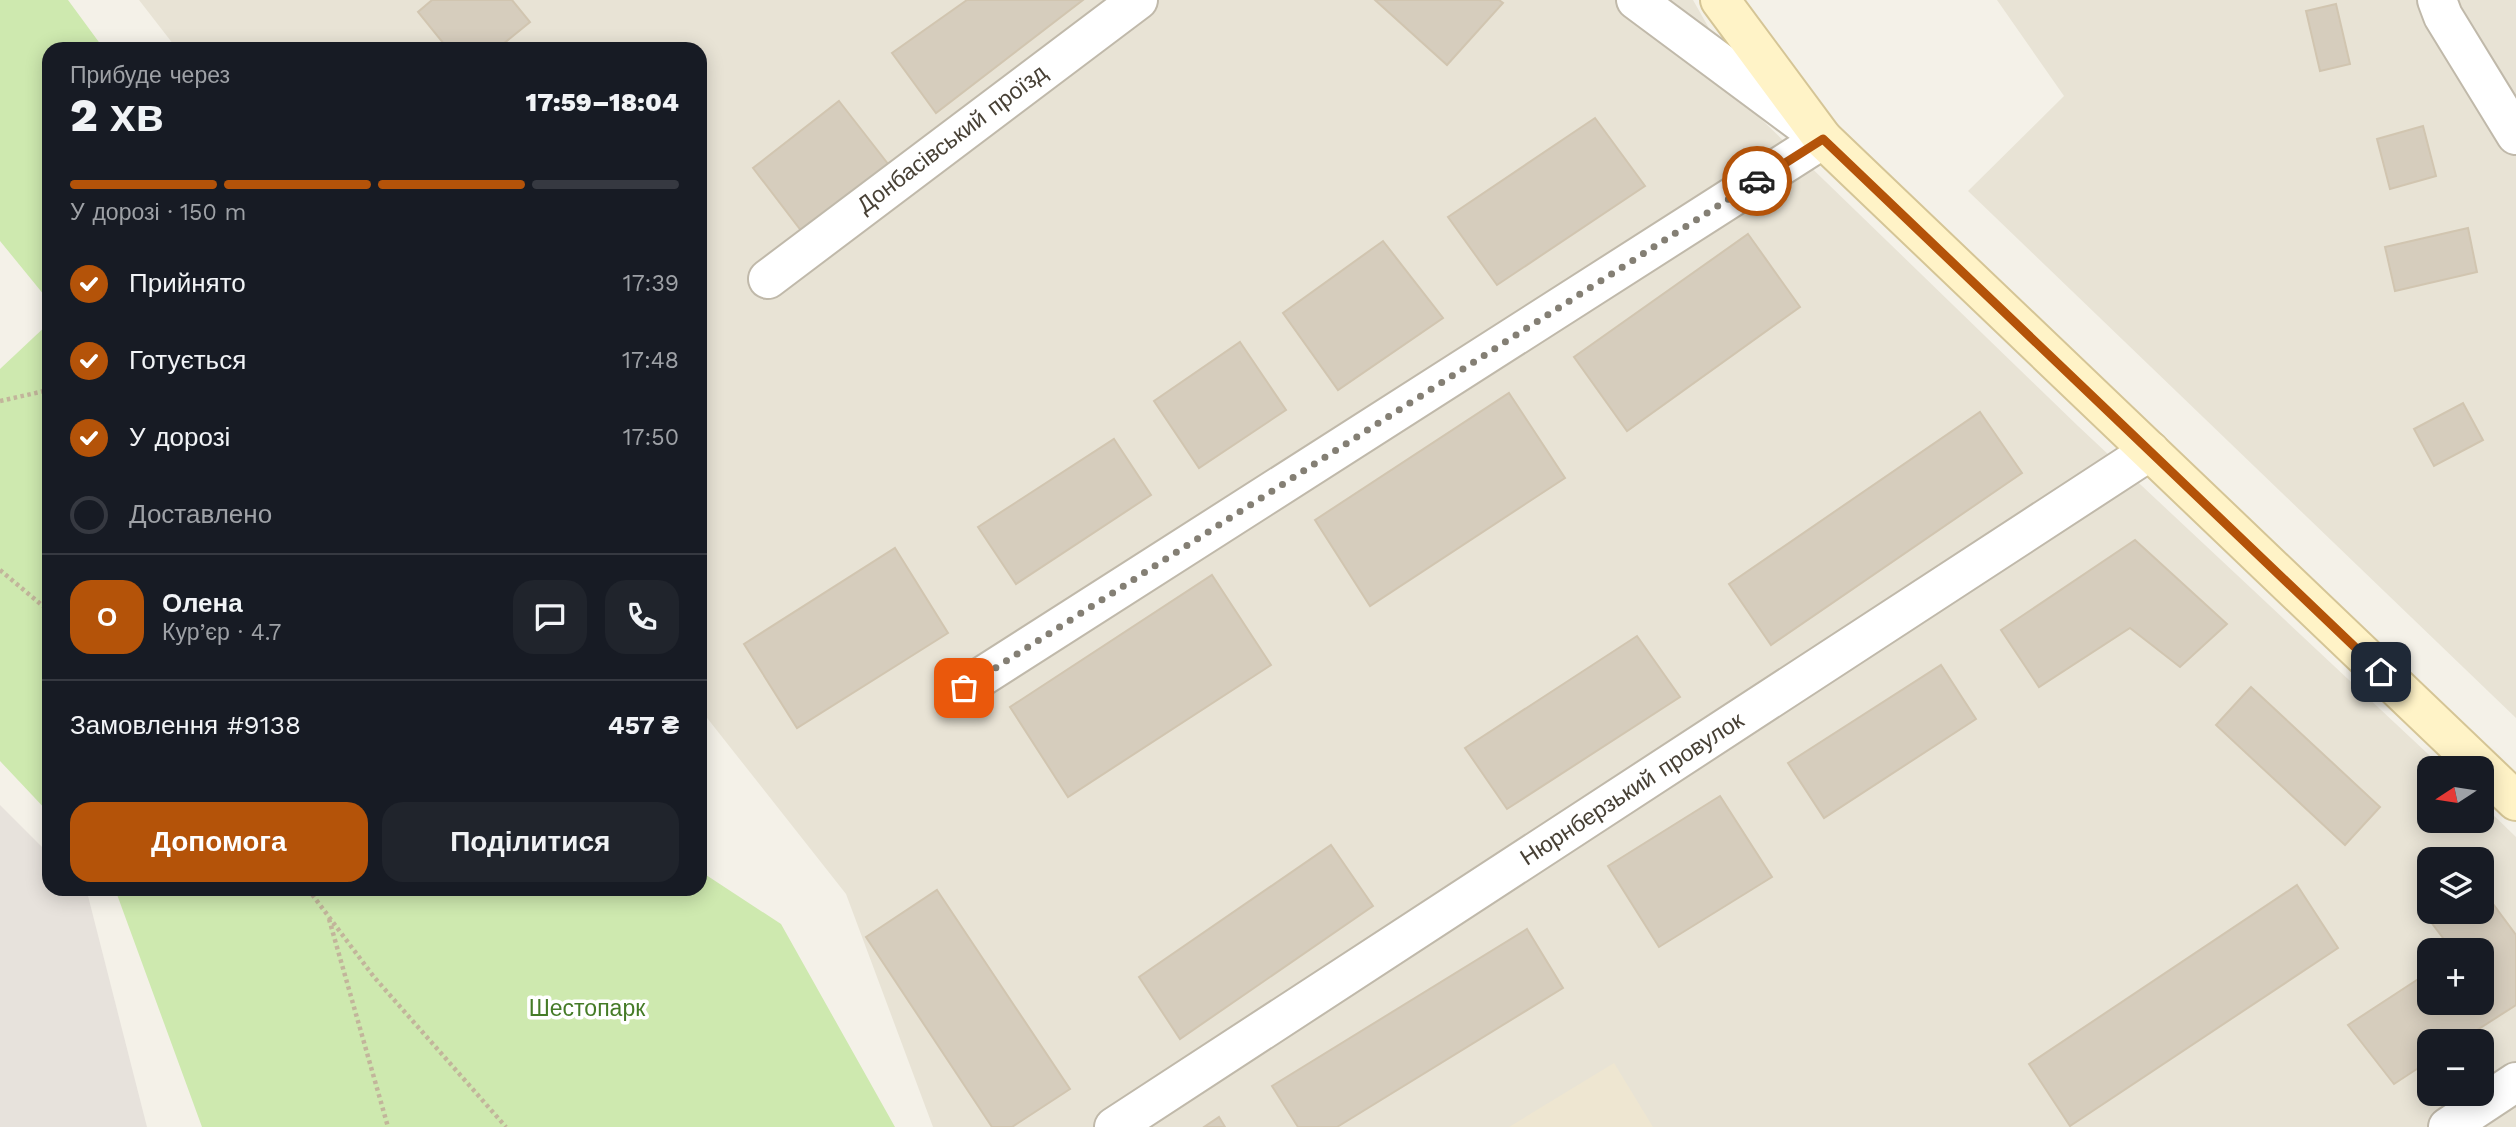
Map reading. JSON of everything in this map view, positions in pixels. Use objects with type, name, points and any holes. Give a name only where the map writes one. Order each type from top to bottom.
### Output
[{"type":"street","name":"Донбасівський проїзд","points":[[768,279],[1138,0]]},
{"type":"street","points":[[1636,0],[1823,139],[2516,801]]},
{"type":"street","points":[[1720,0],[1823,139]]},
{"type":"street","points":[[2437,0],[2443,16],[2516,135]]},
{"type":"street","points":[[964,688],[1823,139]]},
{"type":"street","name":"Нюрнберзький провулок","points":[[1114,1127],[2150,451]]},
{"type":"street","points":[[2448,1127],[2516,1082]]},
{"type":"path","points":[[0,401],[42,392]]},
{"type":"path","points":[[0,570],[42,605]]},
{"type":"path","points":[[313,896],[374,977],[506,1127]]},
{"type":"path","points":[[328,915],[388,1127]]},
{"type":"shaded area","points":[[139,0],[1693,0],[1760,118],[2078,426],[2430,756],[2417,756],[2417,833],[2494,833],[2494,816],[2516,837],[2516,1127],[933,1127],[846,894],[707,718],[707,42],[172,42]]},
{"type":"shaded area","points":[[1997,0],[2516,0],[2516,718],[1968,191],[2064,96]]},
{"type":"shaded area","points":[[0,805],[42,847],[42,896],[88,896],[147,1127],[0,1127]]},
{"type":"shaded area","points":[[1614,1063],[1653,1127],[1509,1127]]},
{"type":"green space","points":[[0,0],[68,0],[99,42],[42,42],[42,292],[0,241]]},
{"type":"green space","points":[[42,330],[42,806],[0,761],[0,369]]},
{"type":"green space","name":"Шестопарк","points":[[707,876],[781,924],[895,1127],[202,1127],[118,896],[707,896]]},
{"type":"building","points":[[432,0],[512,0],[530,22],[506,42],[442,42],[418,12]]},
{"type":"building","points":[[967,0],[1083,0],[936,113],[892,53]]},
{"type":"building","points":[[1375,0],[1499,0],[1503,3],[1447,65]]},
{"type":"building","points":[[2336,4],[2350,64],[2320,71],[2306,11]]},
{"type":"building","points":[[839,101],[892,169],[806,237],[753,168]]},
{"type":"building","points":[[1595,118],[1645,186],[1497,285],[1448,217]]},
{"type":"building","points":[[2423,126],[2436,176],[2390,189],[2377,139]]},
{"type":"building","points":[[2468,228],[2477,272],[2395,291],[2385,247]]},
{"type":"building","points":[[1748,234],[1800,307],[1627,431],[1574,357]]},
{"type":"building","points":[[1383,241],[1443,318],[1338,390],[1283,313]]},
{"type":"building","points":[[1240,342],[1286,410],[1199,468],[1154,401]]},
{"type":"building","points":[[1509,393],[1565,478],[1370,606],[1315,520]]},
{"type":"building","points":[[2463,403],[2483,440],[2434,466],[2414,429]]},
{"type":"building","points":[[1980,412],[2022,473],[1771,645],[1729,584]]},
{"type":"building","points":[[1114,439],[1151,495],[1016,584],[978,527]]},
{"type":"building","points":[[2135,540],[2227,624],[2180,667],[2130,628],[2039,687],[2001,630]]},
{"type":"building","points":[[895,548],[948,633],[797,728],[744,644]]},
{"type":"building","points":[[1212,575],[1271,665],[1068,797],[1010,707]]},
{"type":"building","points":[[1637,636],[1680,697],[1507,809],[1465,748]]},
{"type":"building","points":[[1941,665],[1976,719],[1824,818],[1788,763]]},
{"type":"building","points":[[2251,687],[2380,807],[2345,845],[2216,725]]},
{"type":"building","points":[[1720,796],[1772,877],[1659,947],[1608,866]]},
{"type":"building","points":[[1331,845],[1373,906],[1180,1039],[1139,977]]},
{"type":"building","points":[[2297,885],[2338,948],[2070,1126],[2029,1064]]},
{"type":"building","points":[[937,890],[1070,1089],[1012,1127],[992,1127],[866,937]]},
{"type":"building","points":[[2494,905],[2516,935],[2516,1005],[2479,1029],[2417,1029],[2417,1069],[2394,1084],[2348,1025],[2417,980],[2417,1015],[2494,1015],[2494,938],[2443,938],[2432,924],[2494,924]]},
{"type":"building","points":[[1527,929],[1563,988],[1337,1127],[1298,1127],[1272,1086]]},
{"type":"building","points":[[1219,1117],[1225,1127],[1204,1127]]},
{"type":"way so far","points":[[964,688],[1757,181]]},
{"type":"route","points":[[1757,181],[1823,139],[2381,672]]}]
